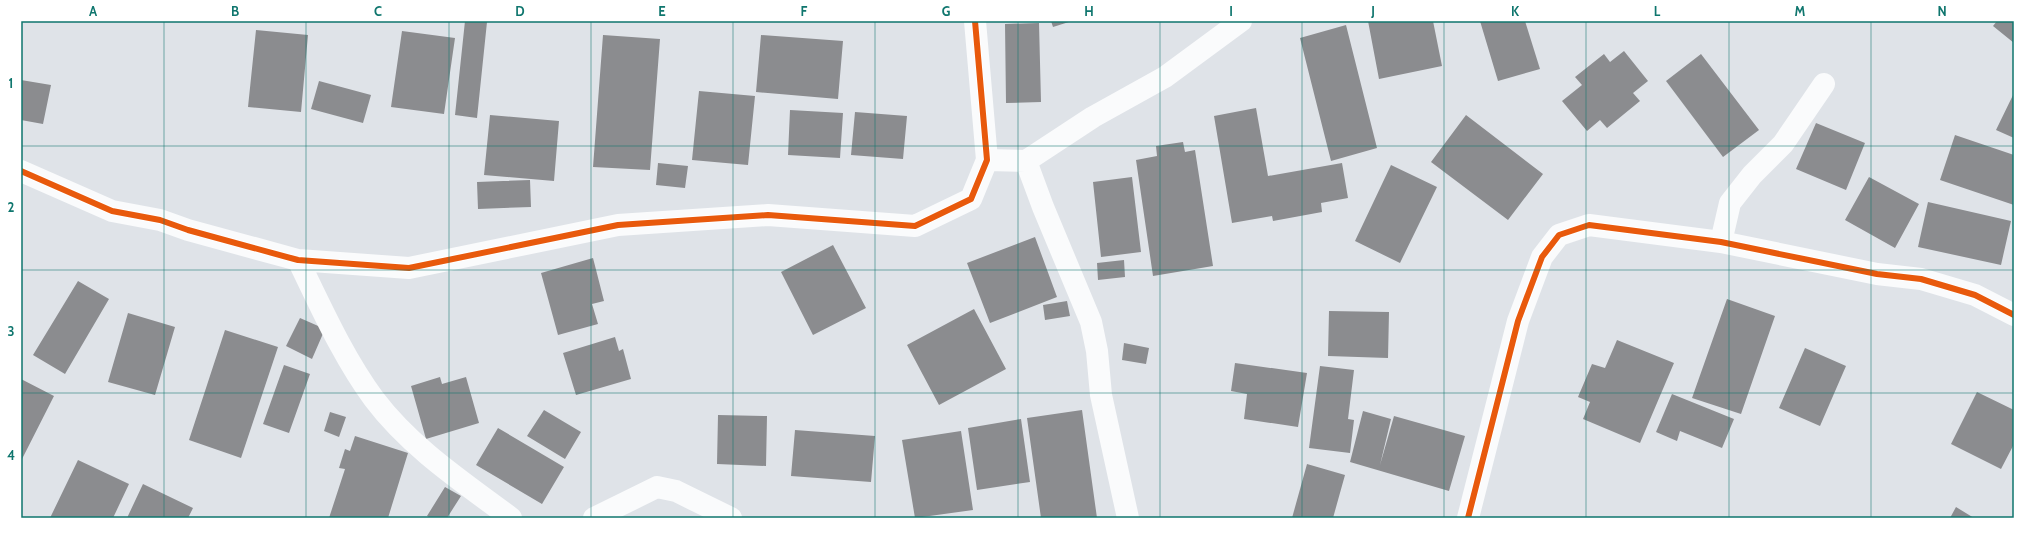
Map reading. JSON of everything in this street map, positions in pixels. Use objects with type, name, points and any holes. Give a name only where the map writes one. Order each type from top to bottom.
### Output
[{"type":"street","points":[[21,171],[112,210],[160,220],[188,230],[298,260],[409,268],[618,225],[768,215],[916,226],[971,199],[987,160],[975,21]]},
{"type":"street","points":[[987,160],[1026,161],[1094,118],[1165,76],[1241,21]]},
{"type":"street","points":[[1721,242],[1730,203],[1752,175],[1783,144],[1824,84]]},
{"type":"street","points":[[1026,161],[1043,207],[1091,322],[1097,351],[1101,395],[1128,518]]},
{"type":"street","points":[[1468,518],[1518,321],[1542,257],[1559,235],[1589,225],[1721,242],[1877,274],[1921,279],[1975,295],[2014,315]]},
{"type":"street","points":[[298,260],[342,348],[374,399],[421,450],[511,518]]},
{"type":"street","points":[[594,518],[657,487],[676,490],[730,518]]},
{"type":"building","points":[[465,21],[487,22],[477,118],[455,115]]},
{"type":"building","points":[[1051,21],[1072,21],[1053,27]]},
{"type":"building","points":[[1368,21],[1433,21],[1442,66],[1379,79]]},
{"type":"building","points":[[1480,21],[1525,21],[1540,69],[1498,81]]},
{"type":"building","points":[[1997,21],[2014,21],[2014,43],[1993,26]]},
{"type":"building","points":[[1039,23],[1041,102],[1006,103],[1005,24]]},
{"type":"building","points":[[1346,25],[1377,148],[1331,161],[1300,38]]},
{"type":"building","points":[[256,30],[308,35],[301,112],[248,107]]},
{"type":"building","points":[[402,31],[455,38],[444,114],[391,107]]},
{"type":"building","points":[[603,35],[660,39],[650,170],[593,167]]},
{"type":"building","points":[[761,35],[843,41],[838,99],[756,92]]},
{"type":"building","points":[[1624,51],[1648,81],[1633,93],[1640,101],[1607,128],[1600,120],[1587,131],[1562,101],[1582,85],[1575,77],[1604,54],[1610,62]]},
{"type":"building","points":[[1701,54],[1759,130],[1723,157],[1666,81]]},
{"type":"building","points":[[21,80],[51,85],[43,124],[21,120]]},
{"type":"building","points":[[319,81],[371,95],[363,123],[311,109]]},
{"type":"building","points":[[699,91],[755,96],[748,165],[692,160]]},
{"type":"building","points":[[2014,93],[2014,138],[1996,130]]},
{"type":"building","points":[[1256,108],[1268,176],[1342,163],[1348,198],[1321,203],[1322,212],[1273,221],[1272,216],[1232,223],[1214,116]]},
{"type":"building","points":[[790,110],[843,113],[840,158],[788,155]]},
{"type":"building","points":[[855,112],[907,116],[903,159],[851,155]]},
{"type":"building","points":[[490,115],[559,121],[554,181],[484,175]]},
{"type":"building","points":[[1466,115],[1543,174],[1508,220],[1431,162]]},
{"type":"building","points":[[1816,123],[1865,143],[1846,190],[1796,169]]},
{"type":"building","points":[[1955,135],[2014,155],[2014,205],[1940,180]]},
{"type":"building","points":[[1183,142],[1185,152],[1195,150],[1213,266],[1153,276],[1136,160],[1157,156],[1156,146]]},
{"type":"building","points":[[658,163],[688,166],[685,188],[656,185]]},
{"type":"building","points":[[1391,165],[1437,187],[1400,263],[1355,241]]},
{"type":"building","points":[[1132,177],[1141,252],[1101,257],[1093,182]]},
{"type":"building","points":[[1869,177],[1919,204],[1895,248],[1845,220]]},
{"type":"building","points":[[530,180],[531,207],[478,209],[477,182]]},
{"type":"building","points":[[1928,202],[2011,221],[2001,265],[1918,247]]},
{"type":"building","points":[[1035,237],[1057,297],[990,323],[967,263]]},
{"type":"building","points":[[833,245],[866,308],[813,335],[781,272]]},
{"type":"building","points":[[593,258],[604,301],[592,304],[598,324],[558,335],[541,273]]},
{"type":"building","points":[[1124,260],[1125,277],[1098,280],[1097,263]]},
{"type":"building","points":[[78,281],[109,299],[65,374],[33,355]]},
{"type":"building","points":[[1727,299],[1775,316],[1741,414],[1692,398]]},
{"type":"building","points":[[1067,301],[1070,316],[1045,320],[1043,305]]},
{"type":"building","points":[[974,309],[1006,369],[939,405],[907,345]]},
{"type":"building","points":[[1329,311],[1389,312],[1388,358],[1328,356]]},
{"type":"building","points":[[128,313],[175,327],[155,395],[108,382]]},
{"type":"building","points":[[300,318],[325,329],[312,359],[286,346]]},
{"type":"building","points":[[225,330],[278,347],[241,458],[189,440]]},
{"type":"building","points":[[615,337],[619,351],[623,349],[631,379],[576,395],[563,353]]},
{"type":"building","points":[[1617,340],[1674,363],[1640,443],[1583,419],[1590,402],[1578,397],[1592,364],[1605,368]]},
{"type":"building","points":[[1124,343],[1149,348],[1146,364],[1122,360]]},
{"type":"building","points":[[1805,348],[1846,366],[1820,426],[1779,408]]},
{"type":"building","points":[[1235,363],[1307,373],[1298,427],[1244,419],[1247,394],[1231,391]]},
{"type":"building","points":[[284,365],[310,374],[289,433],[263,424]]},
{"type":"building","points":[[1320,366],[1354,370],[1348,419],[1354,420],[1350,453],[1309,448]]},
{"type":"building","points":[[440,377],[442,384],[466,377],[479,423],[426,439],[411,386]]},
{"type":"building","points":[[21,379],[54,396],[21,461]]},
{"type":"building","points":[[1977,392],[2014,410],[2014,444],[2001,469],[1951,444]]},
{"type":"building","points":[[1672,394],[1734,419],[1722,448],[1680,431],[1677,441],[1656,432]]},
{"type":"building","points":[[544,410],[581,432],[565,459],[527,436]]},
{"type":"building","points":[[1082,410],[1097,518],[1041,518],[1027,418]]},
{"type":"building","points":[[1363,411],[1391,419],[1380,465],[1394,416],[1465,436],[1449,491],[1350,462]]},
{"type":"building","points":[[330,412],[346,417],[339,437],[324,431]]},
{"type":"building","points":[[718,415],[767,416],[766,466],[717,464]]},
{"type":"building","points":[[1021,419],[1030,482],[977,490],[968,428]]},
{"type":"building","points":[[498,428],[564,467],[542,504],[476,465]]},
{"type":"building","points":[[795,430],[875,436],[871,482],[791,476]]},
{"type":"building","points":[[961,431],[973,510],[915,518],[902,440]]},
{"type":"building","points":[[355,436],[408,453],[388,518],[329,518],[345,469],[339,468],[345,449],[350,451]]},
{"type":"building","points":[[78,460],[129,484],[113,518],[50,518]]},
{"type":"building","points":[[1307,464],[1345,475],[1333,518],[1292,518]]},
{"type":"building","points":[[143,484],[193,508],[188,518],[127,518]]},
{"type":"building","points":[[445,487],[461,496],[447,518],[431,518],[427,516]]},
{"type":"building","points":[[1956,507],[1974,518],[1950,518]]},
{"type":"cycle path","points":[[21,171],[112,211],[160,220],[188,230],[298,260],[409,268],[618,225],[768,215],[915,226],[971,199],[987,160],[975,21]]},
{"type":"cycle path","points":[[1468,518],[1518,321],[1542,257],[1559,235],[1589,225],[1721,242],[1877,274],[1921,279],[1975,295],[2014,315]]}]
